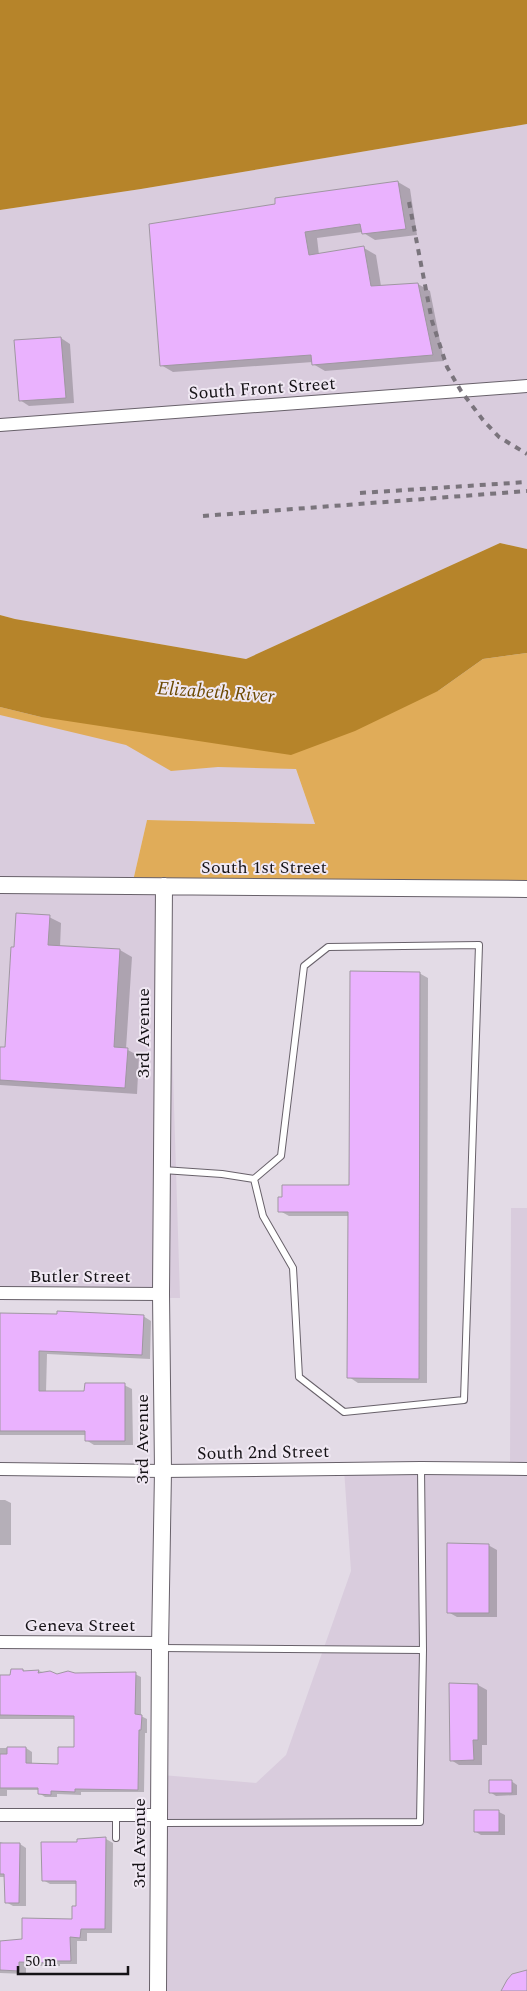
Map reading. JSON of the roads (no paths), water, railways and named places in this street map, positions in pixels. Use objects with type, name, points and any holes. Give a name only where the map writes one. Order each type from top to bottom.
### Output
[{"type":"street","name":"South Front Street","points":[[0,425],[527,386]]},
{"type":"street","name":"South 1st Street","points":[[0,885],[527,889]]},
{"type":"street","name":"3rd Avenue","points":[[158,1991],[163,1471],[161,1294],[164,886]]},
{"type":"street","name":"Butler Street","points":[[0,1293],[161,1294]]},
{"type":"street","name":"South 2nd Street","points":[[0,1469],[163,1471],[421,1468],[527,1469]]},
{"type":"street","name":"Geneva Street","points":[[0,1642],[160,1646]]},
{"type":"street","points":[[0,1815],[116,1815],[159,1819]]},
{"type":"lane","points":[[162,1170],[222,1174],[254,1179],[281,1156],[304,966],[328,947],[479,945],[464,1400],[344,1412],[299,1378],[293,1268],[263,1216],[254,1179]]},
{"type":"lane","points":[[159,1819],[420,1822],[423,1650],[421,1468]]},
{"type":"lane","points":[[160,1646],[423,1650]]},
{"type":"lane","points":[[116,1815],[116,1838]]},
{"type":"water","points":[[0,0],[527,0],[527,124],[141,189],[0,210]]},
{"type":"water","name":"Elizabeth River","points":[[500,543],[527,549],[527,653],[483,659],[438,691],[355,731],[291,755],[41,717],[0,707],[0,615],[246,659]]},
{"type":"railway","points":[[409,202],[432,321],[447,367],[461,391],[483,420],[499,437],[527,454]]},
{"type":"railway","points":[[360,493],[527,482]]},
{"type":"railway","points":[[203,516],[527,491]]}]
